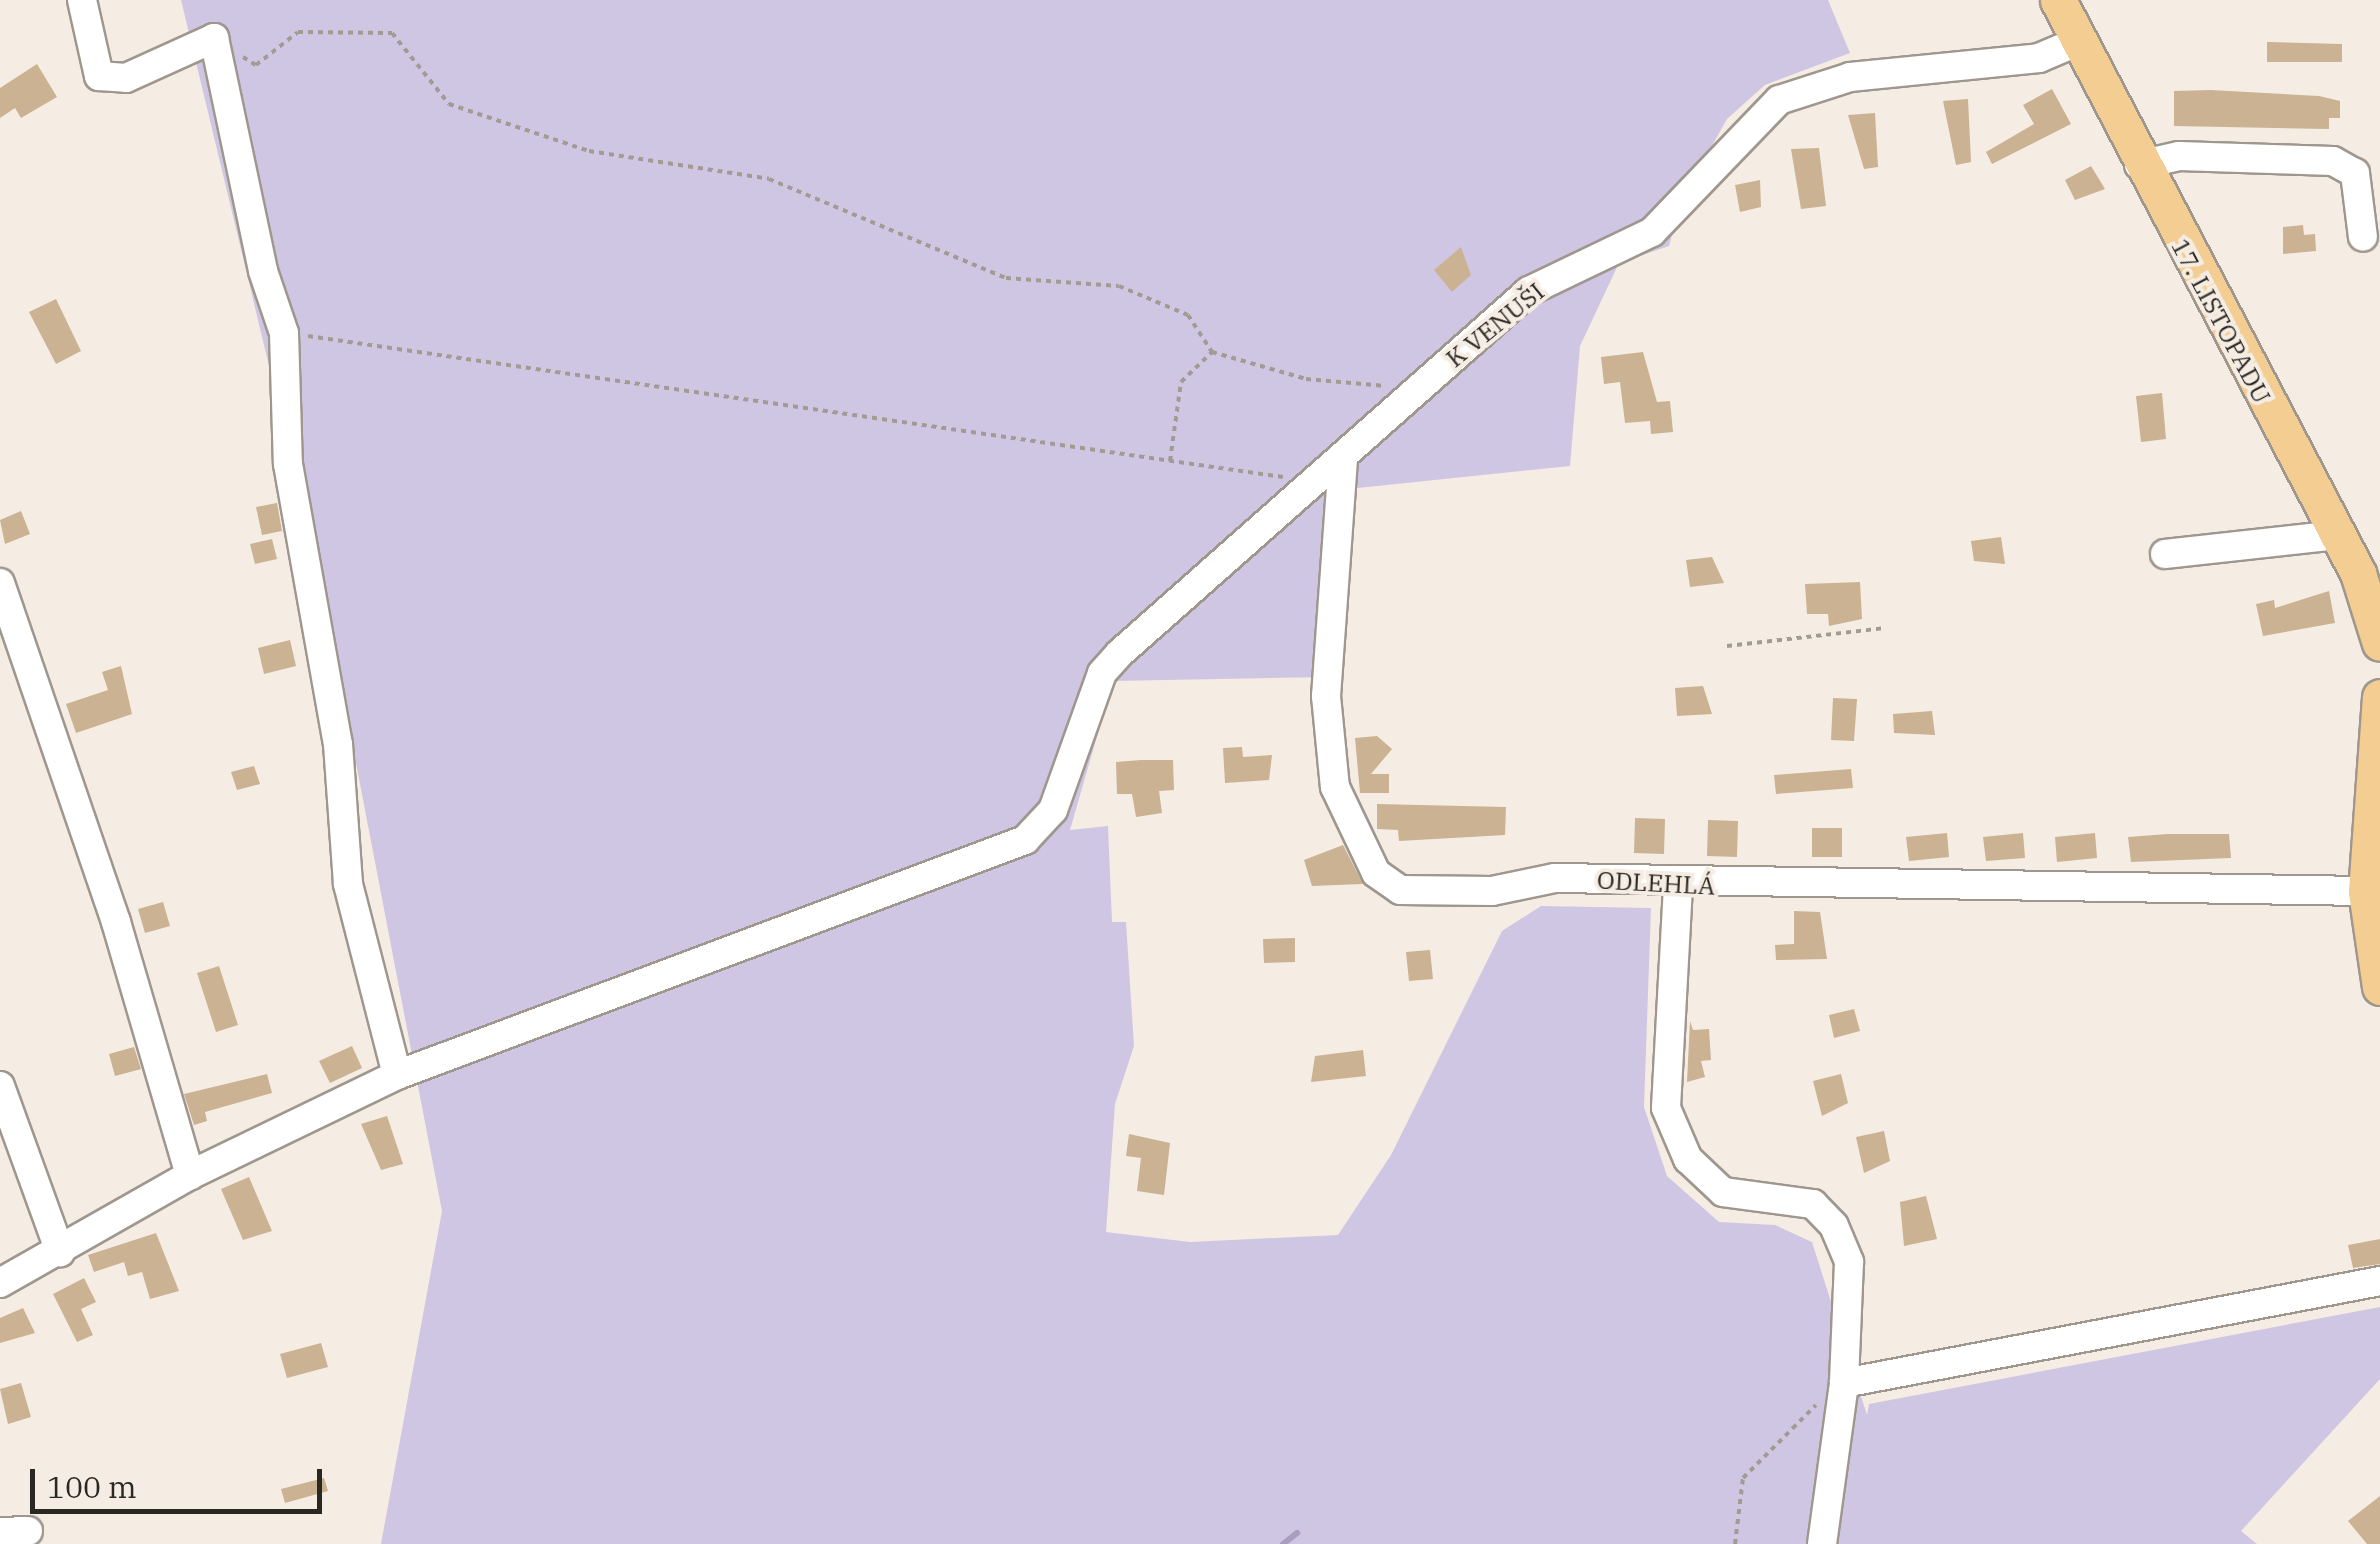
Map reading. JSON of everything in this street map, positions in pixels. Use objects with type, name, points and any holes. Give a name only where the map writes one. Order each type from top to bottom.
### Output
[{"type":"main road","name":"17. LISTOPADU","points":[[2058,0],[2075,44],[2370,598],[2380,643]]},
{"type":"main road","points":[[2380,698],[2366,890],[2380,987]]},
{"type":"street","points":[[0,1284],[190,1175],[397,1075],[348,884],[338,744],[288,464],[284,334],[262,271],[214,38],[126,78],[99,76],[82,0]]},
{"type":"street","name":"K VENUŠI","points":[[397,1075],[944,874],[1025,840],[1052,810],[1102,673],[1529,291],[1652,232],[1779,100],[1850,77],[2039,58],[2075,44]]},
{"type":"street","points":[[2139,165],[2178,156],[2333,161],[2355,174],[2363,237]]},
{"type":"street","name":"ODLEHLÁ","points":[[1343,459],[1326,696],[1335,787],[1376,873],[1415,890],[1492,891],[1555,878],[1678,886],[2366,890]]},
{"type":"street","points":[[2165,554],[2337,535]]},
{"type":"street","points":[[0,584],[116,922],[190,1175]]},
{"type":"street","points":[[1678,886],[1666,1108],[1688,1159],[1723,1192],[1813,1204],[1834,1226],[1850,1262],[1844,1383],[1822,1544]]},
{"type":"street","points":[[0,1086],[60,1252]]},
{"type":"street","points":[[1844,1383],[2380,1281]]},
{"type":"path","points":[[214,38],[256,65],[298,32],[392,34],[449,104],[589,152],[769,179],[1006,278],[1118,286],[1188,315],[1212,352],[1306,380],[1418,389]]},
{"type":"path","points":[[284,334],[1318,482]]},
{"type":"path","points":[[1170,461],[1181,382],[1212,352]]},
{"type":"path","points":[[1727,646],[1884,628]]},
{"type":"path","points":[[1735,1544],[1744,1478],[1844,1383]]},
{"type":"shaded area","points":[[181,0],[1828,0],[1850,53],[1765,85],[1727,119],[1680,203],[1669,246],[1619,263],[1580,346],[1570,466],[1348,489],[1329,677],[1113,681],[1070,830],[1108,826],[1112,922],[1126,922],[1134,1046],[1115,1104],[1106,1232],[1190,1242],[1338,1235],[1391,1155],[1502,931],[1541,906],[1651,908],[1644,1107],[1667,1176],[1719,1222],[1775,1225],[1812,1242],[1867,1415],[1869,1404],[2380,1307],[2380,1379],[2241,1531],[2257,1544],[381,1544],[442,1211],[322,586]]},
{"type":"building","points":[[2267,42],[2342,44],[2342,62],[2267,62]]},
{"type":"building","points":[[37,64],[57,97],[21,118],[15,108],[0,118],[0,88]]},
{"type":"building","points":[[2052,89],[2071,124],[1992,164],[1986,152],[2034,124],[2023,105]]},
{"type":"building","points":[[2174,91],[2319,96],[2340,101],[2340,118],[2329,118],[2329,129],[2174,126]]},
{"type":"building","points":[[1968,99],[1971,162],[1956,165],[1943,101]]},
{"type":"building","points":[[1875,113],[1878,167],[1864,169],[1848,115]]},
{"type":"building","points":[[1819,148],[1826,206],[1801,209],[1791,149]]},
{"type":"building","points":[[2091,166],[2105,189],[2075,200],[2065,180]]},
{"type":"building","points":[[1760,180],[1761,207],[1740,212],[1735,185]]},
{"type":"building","points":[[2303,225],[2304,235],[2315,234],[2316,251],[2283,254],[2283,227]]},
{"type":"building","points":[[1461,247],[1471,275],[1452,292],[1434,270]]},
{"type":"building","points":[[56,299],[81,351],[56,364],[29,312]]},
{"type":"building","points":[[1643,352],[1657,402],[1670,401],[1673,432],[1651,434],[1650,421],[1625,423],[1620,382],[1604,384],[1601,357]]},
{"type":"building","points":[[2162,393],[2166,439],[2141,442],[2136,396]]},
{"type":"building","points":[[277,503],[282,531],[262,535],[256,507]]},
{"type":"building","points":[[21,511],[30,534],[5,544],[0,520]]},
{"type":"building","points":[[2001,537],[2005,564],[1974,561],[1971,541]]},
{"type":"building","points":[[272,539],[277,559],[255,564],[250,544]]},
{"type":"building","points":[[1712,557],[1724,583],[1690,587],[1686,560]]},
{"type":"building","points":[[1860,582],[1862,619],[1829,626],[1828,614],[1807,614],[1805,584]]},
{"type":"building","points":[[2329,591],[2335,623],[2263,636],[2256,604],[2274,600],[2275,608]]},
{"type":"building","points":[[290,640],[296,666],[264,674],[258,648]]},
{"type":"building","points":[[121,666],[132,714],[76,733],[66,704],[108,690],[102,672]]},
{"type":"building","points":[[1703,686],[1712,714],[1677,716],[1675,688]]},
{"type":"building","points":[[1833,698],[1857,699],[1854,741],[1831,740]]},
{"type":"building","points":[[1932,711],[1935,735],[1894,733],[1893,714]]},
{"type":"building","points":[[1377,736],[1392,749],[1371,774],[1389,774],[1389,793],[1360,793],[1355,738]]},
{"type":"building","points":[[1242,747],[1243,757],[1272,755],[1269,780],[1225,783],[1223,748]]},
{"type":"building","points":[[1173,760],[1174,790],[1159,791],[1162,813],[1136,817],[1132,794],[1117,794],[1116,762]]},
{"type":"building","points":[[254,766],[260,784],[237,790],[231,772]]},
{"type":"building","points":[[1851,769],[1853,788],[1776,794],[1774,775]]},
{"type":"building","points":[[1377,804],[1506,807],[1505,835],[1399,841],[1398,830],[1377,829]]},
{"type":"building","points":[[1635,818],[1665,819],[1664,854],[1634,853]]},
{"type":"building","points":[[1708,820],[1738,821],[1737,857],[1707,856]]},
{"type":"building","points":[[1812,828],[1842,828],[1842,857],[1812,857]]},
{"type":"building","points":[[1947,833],[1949,857],[1909,861],[1906,837]]},
{"type":"building","points":[[2023,833],[2025,858],[1986,861],[1983,837]]},
{"type":"building","points":[[2095,833],[2097,858],[2057,862],[2055,837]]},
{"type":"building","points":[[2229,834],[2231,858],[2131,862],[2128,837]]},
{"type":"building","points":[[1343,845],[1363,884],[1312,886],[1304,860]]},
{"type":"building","points":[[163,902],[170,926],[145,933],[138,909]]},
{"type":"building","points":[[1794,911],[1820,912],[1827,959],[1776,960],[1775,945],[1794,944]]},
{"type":"building","points":[[1295,938],[1295,962],[1264,963],[1263,939]]},
{"type":"building","points":[[1430,950],[1433,979],[1409,981],[1406,952]]},
{"type":"building","points":[[219,966],[238,1025],[216,1032],[197,973]]},
{"type":"building","points":[[1854,1009],[1860,1031],[1834,1038],[1829,1015]]},
{"type":"building","points":[[1690,1021],[1693,1030],[1709,1029],[1711,1060],[1701,1061],[1705,1077],[1687,1082]]},
{"type":"building","points":[[352,1046],[362,1068],[330,1083],[319,1061]]},
{"type":"building","points":[[134,1047],[141,1069],[115,1076],[109,1054]]},
{"type":"building","points":[[1363,1050],[1366,1076],[1311,1082],[1315,1056]]},
{"type":"building","points":[[267,1074],[272,1093],[205,1112],[207,1121],[194,1125],[184,1094]]},
{"type":"building","points":[[1841,1074],[1848,1103],[1822,1116],[1813,1081]]},
{"type":"building","points":[[387,1116],[403,1164],[381,1170],[361,1124]]},
{"type":"building","points":[[1884,1131],[1890,1161],[1864,1173],[1856,1137]]},
{"type":"building","points":[[1129,1134],[1170,1143],[1164,1195],[1137,1191],[1141,1158],[1126,1156]]},
{"type":"building","points":[[249,1177],[272,1231],[243,1240],[221,1189]]},
{"type":"building","points":[[1926,1196],[1937,1239],[1904,1246],[1900,1202]]},
{"type":"building","points":[[156,1233],[179,1291],[150,1299],[142,1272],[128,1276],[124,1262],[94,1272],[88,1255]]},
{"type":"building","points":[[2380,1239],[2380,1264],[2353,1268],[2348,1245]]},
{"type":"building","points":[[84,1278],[96,1302],[81,1309],[93,1335],[77,1342],[53,1294]]},
{"type":"building","points":[[23,1308],[35,1333],[0,1343],[0,1318]]},
{"type":"building","points":[[321,1343],[328,1367],[287,1378],[280,1354]]},
{"type":"building","points":[[21,1383],[31,1417],[8,1424],[0,1389]]},
{"type":"building","points":[[324,1478],[328,1491],[285,1503],[281,1489]]},
{"type":"building","points":[[2380,1496],[2380,1544],[2367,1544],[2348,1521]]},
{"type":"waterway","points":[[1283,1544],[1297,1533]]}]
